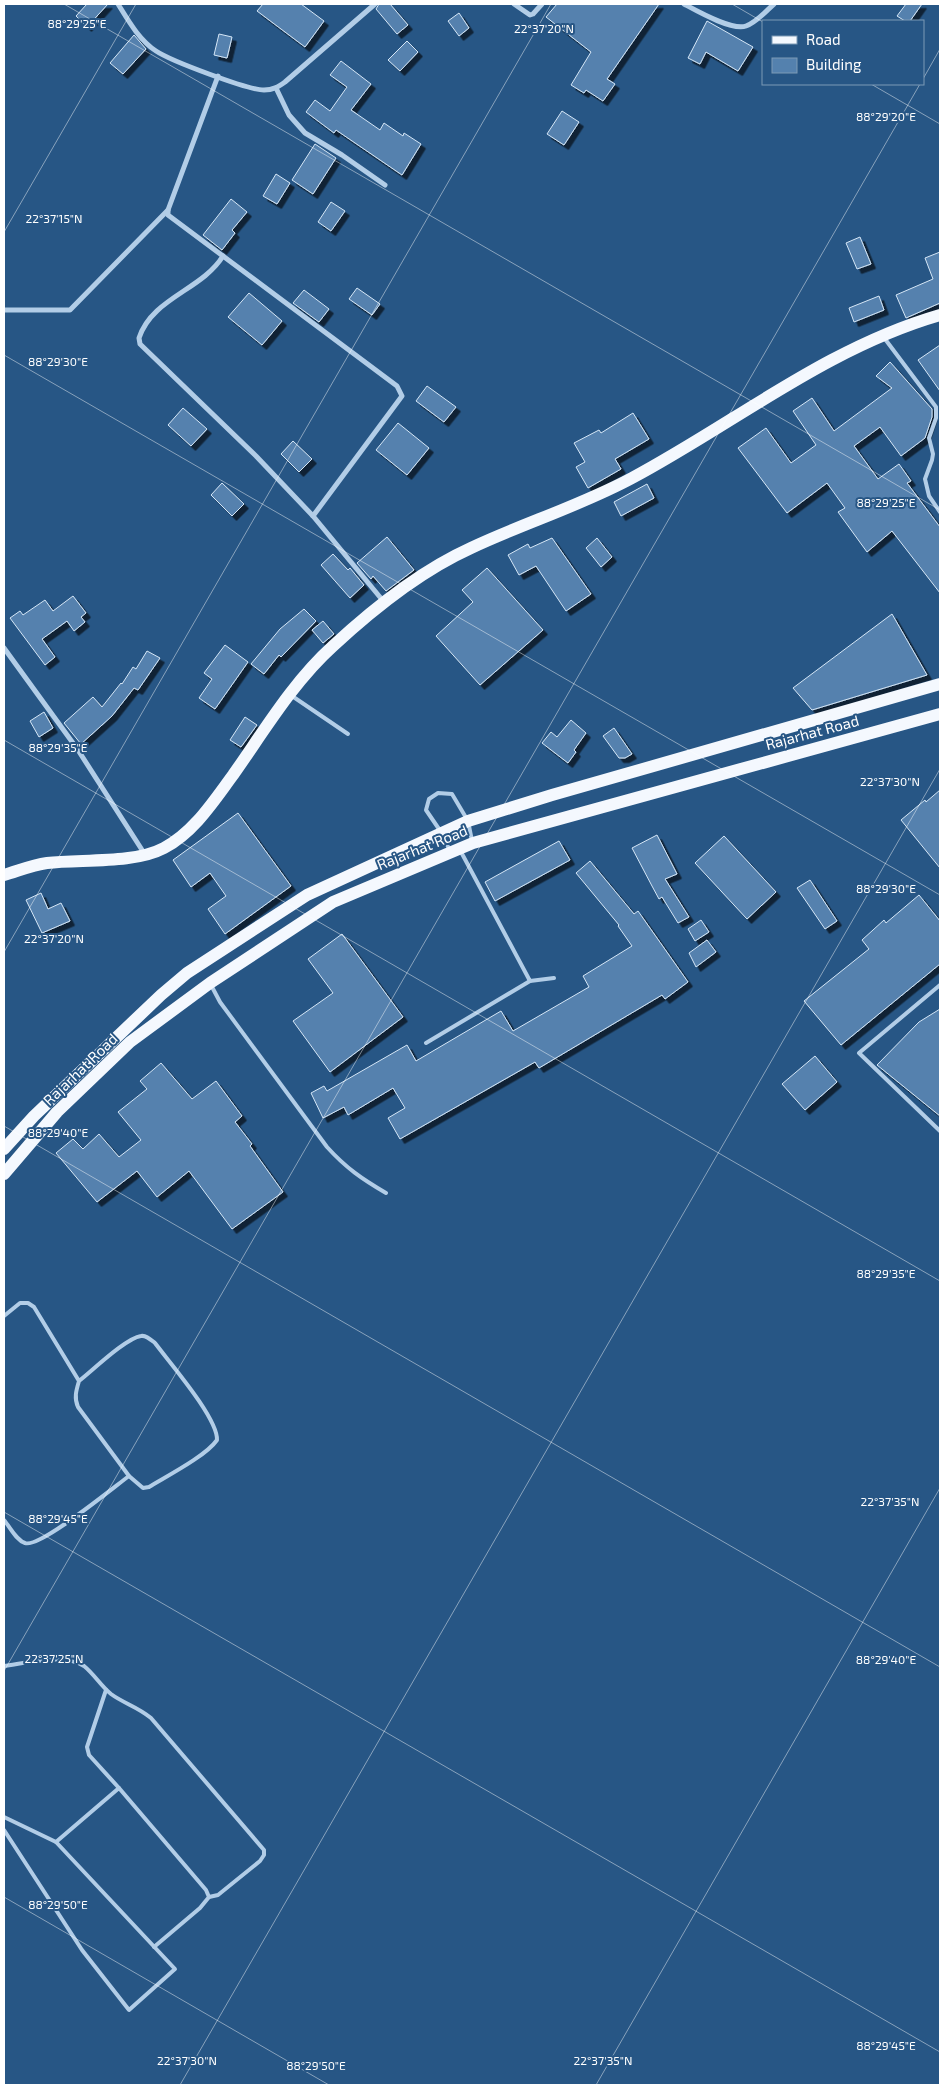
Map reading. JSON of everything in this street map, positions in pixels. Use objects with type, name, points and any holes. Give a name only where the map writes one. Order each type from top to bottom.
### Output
[{"type":"main road","points":[[4,876],[45,864],[146,856],[176,841],[210,807],[290,695],[330,649],[385,602],[431,570],[468,549],[631,478],[821,364],[882,335],[940,315]]},
{"type":"main road","points":[[4,1149],[34,1116],[161,995],[187,974],[307,895],[468,821],[552,795],[940,684]]},
{"type":"main road","name":"Rajarhat Road","points":[[4,1174],[57,1112],[130,1042],[210,983],[334,902],[473,843],[940,714]]},
{"type":"street","points":[[118,4],[142,38],[156,51],[238,84],[263,90],[276,88],[375,4]]},
{"type":"street","points":[[514,4],[530,15],[542,4]]},
{"type":"street","points":[[684,4],[733,26],[745,26],[756,20],[774,4]]},
{"type":"street","points":[[4,310],[70,310],[168,210],[218,76]]},
{"type":"street","points":[[276,88],[289,115],[305,134],[342,155],[385,185]]},
{"type":"street","points":[[168,210],[171,217],[400,391],[402,396],[399,401],[313,516]]},
{"type":"street","points":[[223,256],[213,270],[158,309],[148,319],[139,338],[140,344],[256,456],[313,516],[385,602]]},
{"type":"street","points":[[4,648],[78,750],[146,856]]},
{"type":"lane","points":[[882,335],[936,407],[936,418],[929,438],[932,460],[925,479],[929,496],[940,512]]},
{"type":"lane","points":[[290,695],[348,734]]},
{"type":"lane","points":[[473,843],[468,821],[452,794],[438,793],[429,799],[426,810],[455,850],[530,981]]},
{"type":"lane","points":[[426,1044],[530,981],[554,978]]},
{"type":"lane","points":[[210,983],[220,1002],[326,1147],[357,1177],[386,1194]]},
{"type":"lane","points":[[940,985],[860,1053],[940,1131]]},
{"type":"lane","points":[[4,1316],[20,1304],[28,1302],[34,1307],[42,1316],[79,1381]]},
{"type":"lane","points":[[142,1335],[154,1343],[202,1406],[214,1428],[217,1440],[213,1445],[149,1487],[143,1488],[129,1476],[78,1407],[75,1400],[79,1381],[120,1346],[142,1335]]},
{"type":"lane","points":[[4,1520],[18,1538],[25,1543],[32,1544],[46,1537],[84,1511],[129,1476]]},
{"type":"lane","points":[[4,1666],[64,1659],[75,1661],[86,1667],[106,1690],[138,1708],[151,1718],[264,1850],[264,1856],[260,1861],[218,1895],[209,1897],[200,1908],[154,1947]]},
{"type":"lane","points":[[106,1690],[87,1747],[89,1755],[206,1890],[209,1897]]},
{"type":"lane","points":[[56,1842],[119,1788]]},
{"type":"lane","points":[[4,1817],[56,1842],[175,1969],[129,2010],[82,1950],[4,1830]]},
{"type":"building","points":[[87,4],[108,4],[87,27],[76,16]]},
{"type":"building","points":[[263,4],[301,4],[324,21],[305,47],[257,11]]},
{"type":"building","points":[[379,4],[390,4],[408,25],[397,34],[376,9]]},
{"type":"building","points":[[557,4],[659,4],[607,79],[615,84],[603,101],[586,90],[584,93],[571,85],[591,52],[546,17]]},
{"type":"building","points":[[906,4],[922,4],[911,20],[903,20],[897,16]]},
{"type":"building","points":[[459,13],[469,28],[459,36],[448,21]]},
{"type":"building","points":[[707,21],[753,47],[738,71],[706,52],[700,64],[688,58]]},
{"type":"building","points":[[219,34],[232,37],[227,58],[214,55]]},
{"type":"building","points":[[134,35],[146,49],[123,74],[110,63]]},
{"type":"building","points":[[407,41],[418,52],[400,71],[388,60]]},
{"type":"building","points":[[341,61],[371,84],[351,110],[380,130],[384,123],[403,136],[404,133],[421,144],[402,175],[336,130],[334,133],[306,112],[315,100],[330,111],[347,87],[330,75]]},
{"type":"building","points":[[562,111],[579,122],[564,145],[547,134]]},
{"type":"building","points":[[315,144],[336,158],[313,194],[292,180]]},
{"type":"building","points":[[276,174],[290,183],[277,204],[263,196]]},
{"type":"building","points":[[231,199],[247,212],[232,230],[235,233],[222,250],[203,235]]},
{"type":"building","points":[[331,202],[345,211],[331,231],[318,222]]},
{"type":"building","points":[[860,237],[871,264],[857,269],[846,243]]},
{"type":"building","points":[[940,252],[940,303],[906,318],[896,295],[933,279],[925,258]]},
{"type":"building","points":[[357,288],[380,304],[372,315],[349,299]]},
{"type":"building","points":[[304,290],[329,309],[319,322],[293,303]]},
{"type":"building","points":[[249,293],[282,321],[262,345],[228,317]]},
{"type":"building","points":[[879,296],[884,310],[854,322],[849,308]]},
{"type":"building","points":[[940,345],[940,391],[918,360]]},
{"type":"building","points":[[890,362],[932,409],[932,417],[925,438],[901,456],[880,427],[854,446],[878,479],[899,464],[911,481],[907,483],[940,527],[940,593],[892,531],[867,552],[838,512],[845,508],[827,483],[787,513],[738,448],[766,428],[791,463],[816,445],[793,411],[812,398],[834,431],[892,388],[876,376]]},
{"type":"building","points":[[427,386],[456,407],[444,422],[416,401]]},
{"type":"building","points":[[183,408],[207,429],[191,446],[168,425]]},
{"type":"building","points":[[633,413],[649,439],[615,459],[621,469],[588,488],[576,467],[585,462],[574,443],[599,430],[601,433]]},
{"type":"building","points":[[398,423],[429,448],[407,475],[376,450]]},
{"type":"building","points":[[293,441],[312,459],[299,472],[281,454]]},
{"type":"building","points":[[222,483],[244,504],[232,516],[211,495]]},
{"type":"building","points":[[647,484],[654,498],[621,516],[614,502]]},
{"type":"building","points":[[387,537],[414,570],[386,591],[373,576],[371,579],[357,563]]},
{"type":"building","points":[[552,538],[591,594],[566,611],[536,566],[519,575],[508,555],[528,544],[530,548]]},
{"type":"building","points":[[597,538],[612,557],[601,567],[586,548]]},
{"type":"building","points":[[333,554],[348,570],[350,568],[364,585],[350,598],[321,565]]},
{"type":"building","points":[[487,568],[543,630],[480,685],[436,636],[473,602],[462,590]]},
{"type":"building","points":[[73,596],[86,613],[81,617],[85,622],[74,631],[67,621],[42,639],[55,657],[45,665],[10,618],[20,611],[23,615],[45,600],[53,611]]},
{"type":"building","points":[[304,609],[316,621],[281,657],[279,655],[264,674],[251,664],[280,629]]},
{"type":"building","points":[[892,614],[927,675],[812,710],[793,688]]},
{"type":"building","points":[[323,621],[334,634],[323,643],[312,630]]},
{"type":"building","points":[[225,645],[248,662],[215,709],[199,698],[212,679],[204,673]]},
{"type":"building","points":[[147,651],[160,658],[138,690],[134,688],[112,716],[81,744],[64,723],[93,697],[102,707],[122,684],[133,667],[136,669]]},
{"type":"building","points":[[44,712],[53,728],[39,737],[30,721]]},
{"type":"building","points":[[245,717],[257,725],[241,747],[230,740]]},
{"type":"building","points":[[571,720],[586,733],[574,750],[576,752],[568,763],[542,743],[551,732],[557,737]]},
{"type":"building","points":[[614,728],[632,754],[625,758],[619,758],[603,736]]},
{"type":"building","points":[[940,790],[940,868],[901,820]]},
{"type":"building","points":[[238,813],[291,886],[225,934],[208,909],[226,896],[210,873],[191,887],[173,860]]},
{"type":"building","points":[[657,835],[677,874],[665,879],[689,917],[678,923],[662,897],[659,899],[632,848]]},
{"type":"building","points":[[724,836],[776,892],[747,919],[695,863]]},
{"type":"building","points":[[559,841],[570,860],[495,901],[485,882]]},
{"type":"building","points":[[590,861],[634,914],[638,911],[688,982],[665,999],[662,995],[539,1068],[535,1062],[400,1139],[388,1118],[405,1108],[393,1088],[348,1115],[344,1107],[323,1118],[311,1093],[324,1086],[327,1091],[407,1045],[416,1061],[501,1011],[513,1031],[589,987],[583,976],[632,946],[619,925],[576,873]]},
{"type":"building","points":[[810,880],[837,921],[825,929],[797,888]]},
{"type":"building","points":[[41,893],[48,909],[61,903],[70,921],[42,933],[26,900]]},
{"type":"building","points":[[919,895],[940,921],[940,964],[841,1045],[804,1001],[869,949],[862,940],[884,920],[886,923]]},
{"type":"building","points":[[701,920],[709,932],[695,941],[688,929]]},
{"type":"building","points":[[342,934],[403,1017],[330,1072],[293,1021],[333,993],[308,959]]},
{"type":"building","points":[[707,940],[716,952],[696,967],[689,953]]},
{"type":"building","points":[[940,1009],[940,1116],[877,1065],[919,1022]]},
{"type":"building","points":[[815,1056],[837,1082],[805,1110],[782,1084]]},
{"type":"building","points":[[161,1063],[192,1099],[216,1081],[242,1116],[235,1122],[252,1144],[250,1146],[283,1192],[232,1229],[189,1171],[157,1197],[137,1171],[97,1202],[56,1153],[73,1139],[83,1149],[99,1134],[119,1157],[141,1140],[118,1112],[147,1089],[140,1081]]}]
